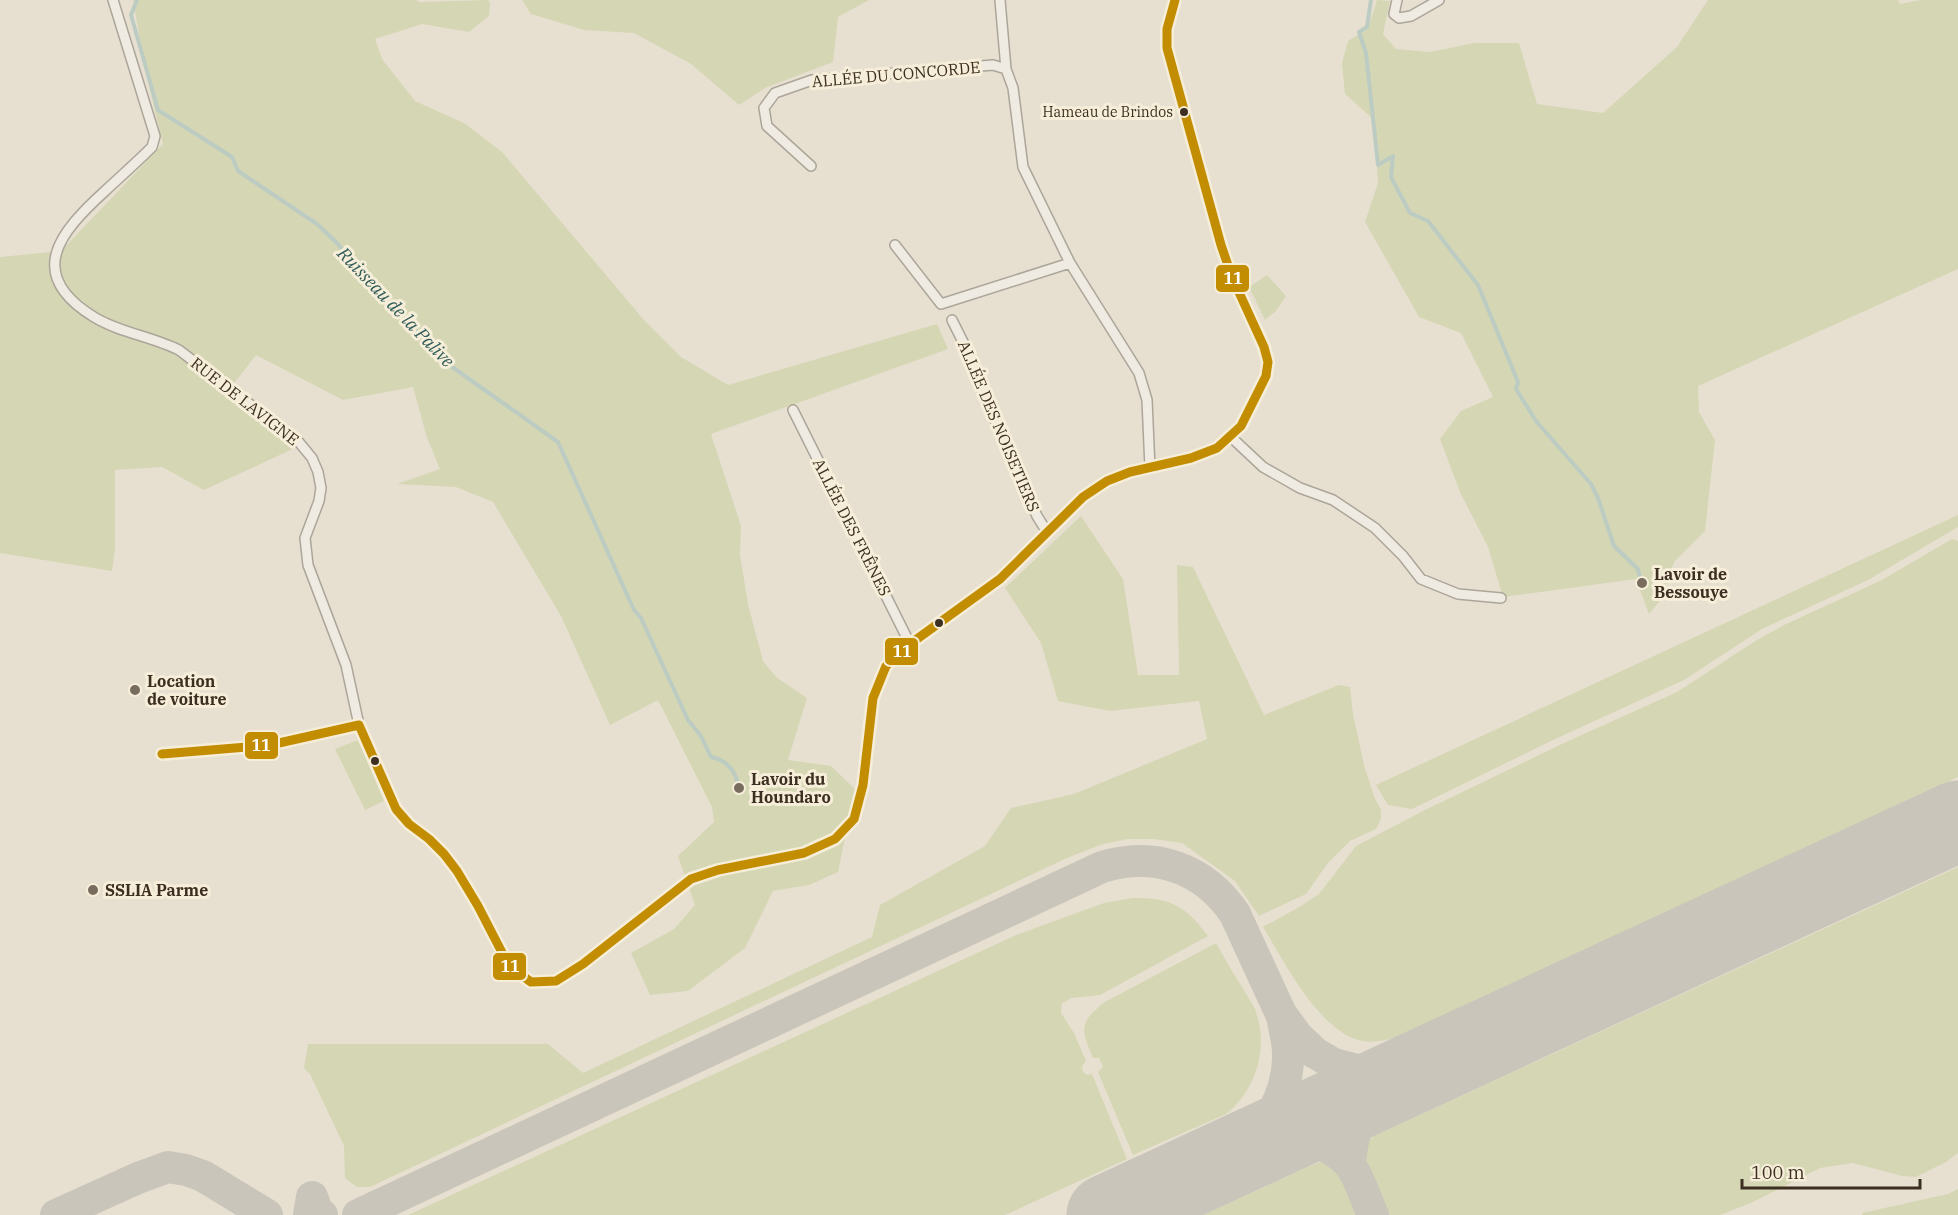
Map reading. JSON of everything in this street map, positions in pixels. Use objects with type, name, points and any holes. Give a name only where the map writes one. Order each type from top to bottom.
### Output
[{"type":"street","name":"RUE DE LAVIGNE","points":[[113,0],[155,136],[152,147],[76,217],[57,248],[54,263],[57,276],[64,291],[79,307],[96,318],[161,341],[179,350],[306,449],[318,472],[321,488],[319,501],[305,538],[307,558],[320,600],[346,665],[361,732],[396,809],[409,824],[444,854],[457,871],[509,966],[531,982],[556,981],[583,964],[691,879],[718,870],[804,854],[835,839],[854,819],[862,785],[873,698],[886,666],[910,644]]},
{"type":"street","points":[[1000,0],[1006,69],[1013,88],[1023,167],[1070,263],[1139,373],[1147,400],[1150,468]]},
{"type":"street","points":[[910,644],[1000,579],[1083,497],[1107,481],[1130,472],[1191,458],[1217,448],[1231,437],[1246,419],[1266,376],[1268,362],[1264,347],[1232,277],[1221,245],[1167,48],[1167,28],[1175,0]]},
{"type":"street","points":[[1397,0],[1394,14],[1399,18],[1411,16],[1439,0]]},
{"type":"street","name":"ALLÉE DU CONCORDE","points":[[811,166],[767,126],[764,108],[775,93],[812,80],[993,65],[1006,69]]},
{"type":"street","points":[[895,245],[941,304],[1070,263]]},
{"type":"street","name":"ALLÉE DES NOISETIERS","points":[[952,320],[970,356],[977,379],[1037,516],[1047,532]]},
{"type":"street","name":"ALLÉE DES FRÊNES","points":[[793,410],[910,644]]},
{"type":"street","points":[[1231,437],[1263,467],[1300,488],[1333,500],[1375,528],[1403,556],[1421,579],[1458,594],[1501,598]]},
{"type":"green space","points":[[133,0],[416,0],[420,2],[488,0],[490,3],[489,16],[469,32],[422,24],[375,39],[382,59],[415,101],[464,123],[502,152],[644,320],[681,357],[728,385],[937,324],[948,349],[711,434],[741,526],[740,555],[748,604],[763,661],[776,677],[807,698],[788,760],[831,766],[855,789],[838,872],[809,885],[773,891],[745,948],[688,991],[650,995],[631,953],[674,929],[695,905],[678,856],[714,822],[712,807],[658,700],[610,725],[561,616],[493,502],[456,487],[397,484],[440,469],[427,438],[413,387],[343,400],[256,355],[225,395],[272,426],[297,447],[204,490],[162,467],[115,470],[115,548],[112,571],[0,553],[0,257],[61,251],[163,144],[146,74]]},
{"type":"green space","points":[[522,0],[869,0],[838,17],[833,62],[765,88],[739,105],[691,64],[634,33],[584,30],[531,14]]},
{"type":"green space","points":[[1377,0],[1390,1],[1383,34],[1396,49],[1430,52],[1474,43],[1519,43],[1537,104],[1603,113],[1677,47],[1708,0],[1898,0],[1900,4],[1920,0],[1958,0],[1958,269],[1698,386],[1699,412],[1715,440],[1705,531],[1674,562],[1660,601],[1649,614],[1636,579],[1503,597],[1488,547],[1460,492],[1440,439],[1461,411],[1493,397],[1461,333],[1419,317],[1365,222],[1378,183],[1374,120],[1345,94],[1342,63],[1348,41],[1368,29]]},
{"type":"green space","points":[[1267,275],[1286,296],[1276,311],[1265,320],[1249,287]]},
{"type":"green space","points":[[1958,515],[1958,527],[1868,580],[1762,629],[1684,680],[1553,740],[1412,809],[1388,805],[1376,785]]},
{"type":"green space","points":[[1081,516],[1123,579],[1138,675],[1179,675],[1177,565],[1193,567],[1264,715],[1339,685],[1350,687],[1353,714],[1364,765],[1381,810],[1381,819],[1376,829],[1350,841],[1328,863],[1306,894],[1259,916],[1235,881],[1182,843],[1153,839],[1127,839],[1103,844],[1067,858],[370,1187],[357,1187],[345,1178],[344,1146],[310,1074],[304,1068],[308,1044],[548,1044],[583,1073],[872,937],[880,905],[985,846],[1011,808],[1074,794],[1207,739],[1199,701],[1110,711],[1058,701],[1041,643],[1005,588]]},
{"type":"green space","points":[[1952,539],[1958,541],[1958,777],[1396,1038],[1367,1042],[1347,1035],[1332,1025],[1305,994],[1263,927],[1319,894],[1356,846],[1564,743],[1677,692],[1757,640],[1784,625],[1880,581]]},
{"type":"green space","points":[[358,740],[384,801],[365,810],[335,749]]},
{"type":"green space","points":[[1958,867],[1958,1153],[1946,1162],[1916,1177],[1902,1176],[1853,1163],[1820,1168],[1751,1203],[1720,1215],[1381,1215],[1359,1168],[1362,1150],[1374,1136]]},
{"type":"green space","points":[[1146,898],[1176,905],[1192,917],[1208,936],[1100,995],[1072,998],[1062,1003],[1061,1013],[1074,1033],[1086,1061],[1082,1066],[1083,1072],[1087,1075],[1092,1074],[1127,1159],[1005,1215],[408,1215],[1016,935],[1104,903]]},
{"type":"green space","points":[[1216,943],[1256,1012],[1260,1029],[1260,1056],[1251,1082],[1245,1094],[1226,1114],[1133,1155],[1098,1072],[1103,1067],[1099,1058],[1093,1058],[1086,1040],[1084,1027],[1086,1021],[1105,1002]]},
{"type":"green space","points":[[1328,1159],[1348,1176],[1367,1215],[1203,1215],[1310,1166]]},
{"type":"green space","points":[[1958,1189],[1958,1215],[1862,1215],[1862,1213],[1948,1194]]},
{"type":"waterway","name":"Ruisseau de la Palive","points":[[137,0],[131,15],[158,110],[232,157],[238,171],[317,224],[338,244],[362,275],[448,364],[558,442],[634,610],[641,618],[688,720],[701,736],[711,757],[722,761],[730,768],[739,788]]},
{"type":"waterway","points":[[1371,0],[1367,27],[1359,32],[1366,53],[1378,165],[1393,156],[1391,177],[1410,213],[1428,221],[1478,285],[1518,382],[1516,389],[1536,421],[1591,484],[1614,546],[1638,569],[1640,579]]},
{"type":"taxiway","points":[[358,1215],[1102,867],[1122,863],[1141,861],[1177,867],[1209,885],[1223,898],[1235,914],[1281,1014],[1298,1037],[1315,1053],[1334,1064],[1376,1075],[1391,1075],[1430,1066]]},
{"type":"taxiway","points":[[1238,1151],[1258,1133],[1274,1111],[1284,1086],[1288,1054],[1282,1017]]},
{"type":"taxiway","points":[[1350,1165],[1355,1133],[1367,1109],[1386,1091],[1414,1074]]},
{"type":"taxiway","points":[[1241,1153],[1285,1139],[1303,1139],[1320,1144],[1336,1152],[1349,1164],[1359,1181],[1373,1215]]},
{"type":"taxiway","points":[[56,1215],[168,1167],[203,1176],[267,1215]]},
{"type":"taxiway","points":[[309,1215],[312,1197],[317,1211],[322,1215]]},
{"type":"runway","points":[[1107,1215],[1958,821]]},
{"type":"transit line","name":"11","points":[[359,725],[396,809],[409,824],[444,854],[478,906],[509,966],[531,982],[556,981],[583,964],[691,879],[718,870],[804,853],[835,839],[854,819],[863,785],[873,698],[886,666],[910,644],[1000,579],[1083,497],[1107,481],[1130,472],[1191,458],[1217,448],[1241,426],[1266,376],[1268,362],[1264,347],[1232,277],[1221,245],[1167,48],[1167,29],[1175,0]]},
{"type":"transit line","name":"11","points":[[162,754],[270,745],[359,725]]},
{"type":"place","name":"Hameau de Brindos","points":[[1184,112]]},
{"type":"place","name":"Lavoir de Bessouye","points":[[1642,583]]},
{"type":"place","name":"Location de voiture","points":[[135,690]]},
{"type":"place","name":"Lavoir du Houndaro","points":[[739,788]]},
{"type":"place","name":"SSLIA Parme","points":[[93,890]]}]
